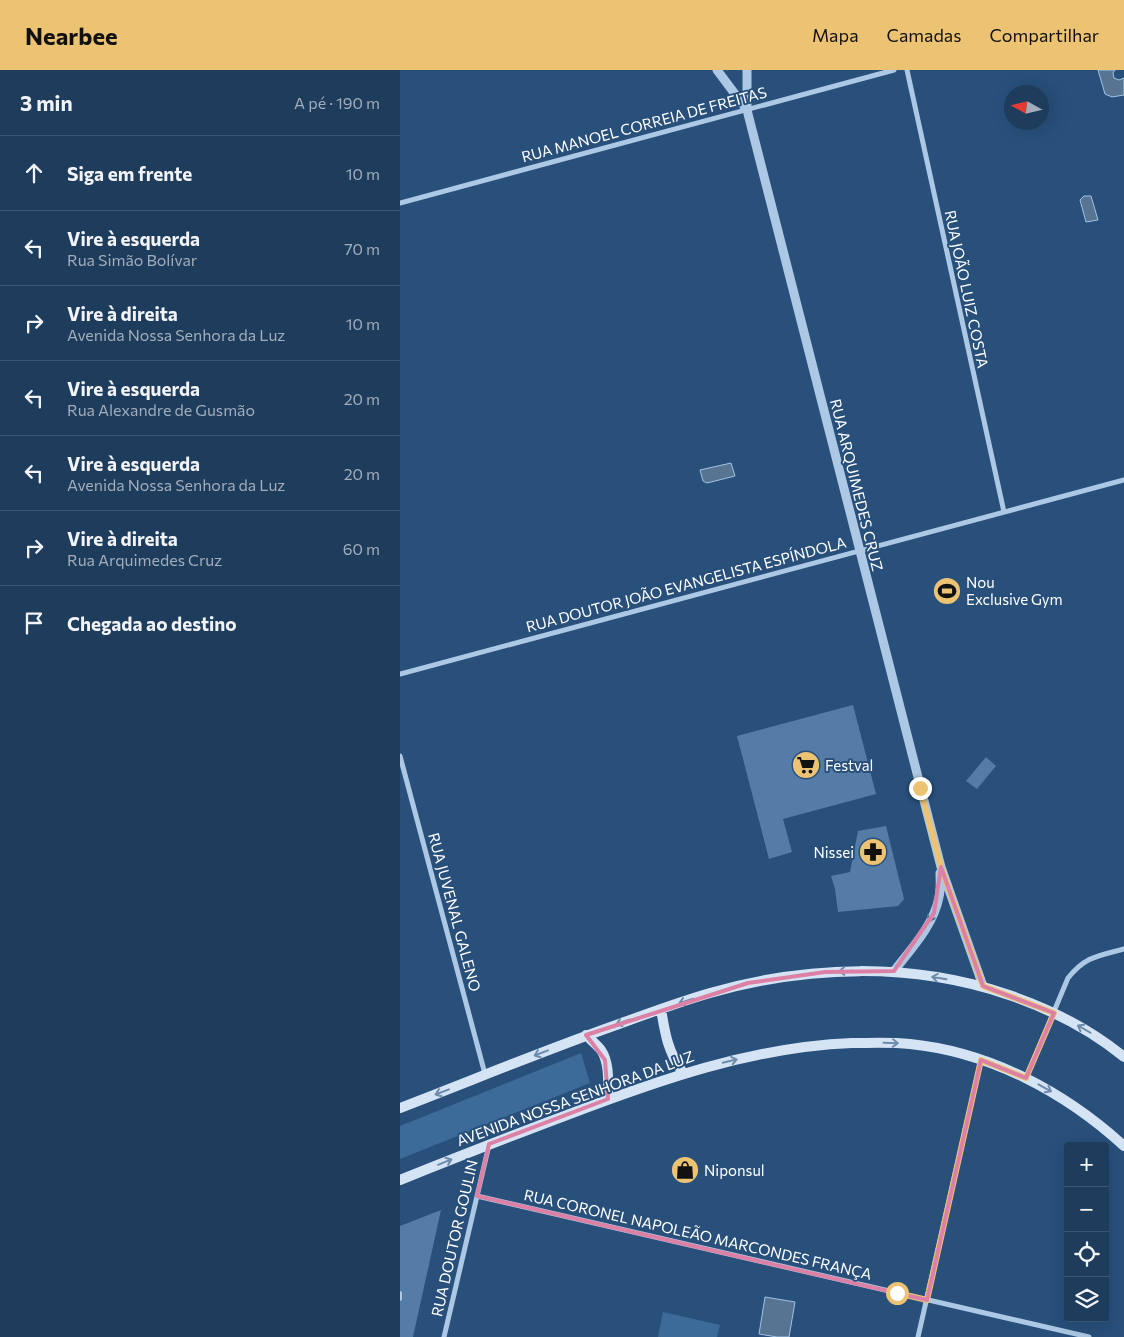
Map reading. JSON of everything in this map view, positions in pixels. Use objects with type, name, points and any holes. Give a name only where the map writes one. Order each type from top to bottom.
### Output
[{"type":"main road","points":[[400,1108],[586,1035],[710,993],[786,976],[825,972],[894,971],[983,986],[1054,1013],[1087,1031],[1124,1057]]},
{"type":"main road","points":[[661,1009],[672,1059],[682,1073]]},
{"type":"main road","points":[[586,1035],[602,1051],[608,1077],[608,1099]]},
{"type":"main road","name":"AVENIDA NOSSA SENHORA DA LUZ","points":[[400,1180],[489,1144],[682,1073],[754,1055],[827,1044],[875,1042],[910,1044],[951,1051],[981,1060],[1026,1078],[1050,1091],[1104,1128],[1124,1146]]},
{"type":"street","points":[[717,70],[746,110]]},
{"type":"street","points":[[746,110],[748,70]]},
{"type":"street","name":"RUA MANOEL CORREIA DE FREITAS","points":[[400,202],[894,70]]},
{"type":"street","name":"RUA JOÃO LUIZ COSTA","points":[[907,70],[1004,512]]},
{"type":"street","name":"RUA ARQUIMEDES CRUZ","points":[[746,110],[941,867],[983,986]]},
{"type":"street","name":"RUA DOUTOR JOÃO EVANGELISTA ESPÍNDOLA","points":[[400,674],[1124,480]]},
{"type":"street","name":"RUA JUVENAL GALENO","points":[[400,756],[485,1075]]},
{"type":"street","name":"RUA ARQUIMEDES CRUZ","points":[[894,971],[934,913],[939,896],[941,867]]},
{"type":"street","points":[[1026,1078],[1068,978],[1078,966],[1092,958],[1124,950]]},
{"type":"street","points":[[918,1337],[981,1060]]},
{"type":"street","name":"RUA DOUTOR GOULIN","points":[[444,1337],[489,1144]]},
{"type":"street","name":"RUA CORONEL NAPOLEÃO MARCONDES FRANÇA","points":[[477,1196],[1089,1337]]},
{"type":"lane","points":[[400,1293],[400,1299]]},
{"type":"highlighted area","points":[[941,867],[983,986],[1054,1013],[1026,1078],[981,1060],[927,1300],[477,1196],[489,1144],[608,1099],[605,1060],[586,1035],[748,983],[825,972],[894,971],[934,913]]},
{"type":"shaded area","points":[[1098,70],[1115,70],[1113,73],[1114,78],[1119,80],[1124,78],[1124,95],[1112,97],[1105,94]]},
{"type":"shaded area","points":[[1084,196],[1091,196],[1098,220],[1086,222],[1080,200]]},
{"type":"shaded area","points":[[731,463],[735,476],[707,483],[703,481],[700,470]]},
{"type":"shaded area","points":[[581,1053],[590,1083],[400,1159],[400,1126]]},
{"type":"shaded area","points":[[765,1297],[795,1302],[789,1337],[759,1334]]},
{"type":"shaded area","points":[[663,1312],[720,1325],[717,1337],[658,1337]]},
{"type":"building","name":"Festval","points":[[853,705],[876,794],[783,819],[792,852],[769,859],[737,736]]},
{"type":"building","points":[[986,757],[996,766],[977,789],[966,781]]},
{"type":"building","name":"Nissei","points":[[886,826],[904,899],[898,906],[838,912],[831,876],[850,872],[858,831]]},
{"type":"building","points":[[441,1210],[413,1337],[400,1337],[400,1226]]},
{"type":"place","name":"Nou Exclusive Gym","points":[[947,591]]},
{"type":"place","name":"Festval","points":[[806,765]]},
{"type":"place","name":"Nissei","points":[[873,852]]},
{"type":"place","name":"Niponsul","points":[[685,1170]]},
{"type":"route","points":[[897,1293],[927,1300],[981,1060],[1026,1078],[1054,1013],[983,986],[941,867],[920,788]]}]
